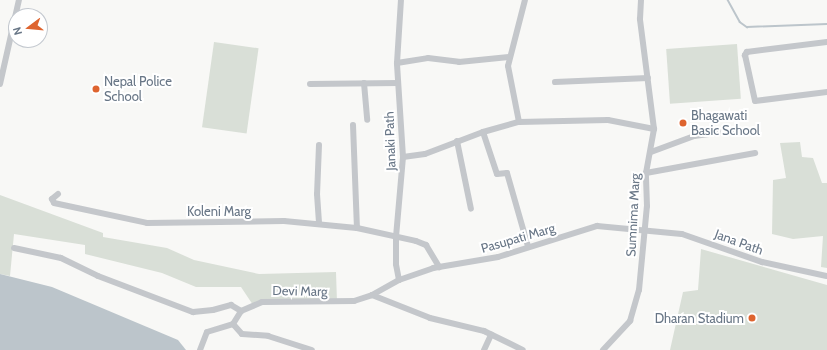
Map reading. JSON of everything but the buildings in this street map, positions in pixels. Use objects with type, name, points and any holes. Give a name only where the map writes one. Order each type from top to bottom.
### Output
[{"type":"street","points":[[0,84],[19,0]]},
{"type":"street","name":"Janaki Path","points":[[399,280],[396,264],[396,237],[403,157],[397,63],[401,0]]},
{"type":"street","points":[[520,122],[510,81],[509,57],[525,0]]},
{"type":"street","name":"Sumnima Marg","points":[[603,350],[630,321],[639,290],[644,229],[646,173],[654,129],[640,19],[641,0]]},
{"type":"street","points":[[827,42],[747,52],[745,55],[755,101],[827,92]]},
{"type":"street","points":[[397,63],[428,58],[459,62],[509,57]]},
{"type":"street","points":[[555,82],[648,78]]},
{"type":"street","points":[[364,83],[367,120]]},
{"type":"street","points":[[310,84],[398,83]]},
{"type":"street","points":[[403,157],[425,154],[483,132],[520,122],[608,120],[654,129]]},
{"type":"street","points":[[354,125],[357,228]]},
{"type":"street","points":[[651,152],[694,136],[739,130]]},
{"type":"street","points":[[483,132],[497,174],[506,173],[528,246]]},
{"type":"street","points":[[457,141],[471,209]]},
{"type":"street","points":[[319,145],[317,194],[319,223]]},
{"type":"street","points":[[646,173],[755,153]]},
{"type":"street","name":"Koleni Marg","points":[[58,194],[52,199],[54,203],[147,223],[319,223],[357,228],[426,245],[439,267]]},
{"type":"street","name":"Pasupati Marg","points":[[399,280],[439,267],[498,257],[528,246],[597,226],[644,229]]},
{"type":"street","name":"Jana Path","points":[[644,229],[682,234],[762,262],[827,276]]},
{"type":"street","points":[[14,248],[61,258],[98,276],[193,312],[213,310],[231,305],[241,312],[232,324],[212,330],[203,339],[200,350]]},
{"type":"street","points":[[372,295],[399,280]]},
{"type":"street","points":[[372,295],[430,318],[477,329],[523,350]]},
{"type":"street","name":"Devi Marg","points":[[241,312],[271,300],[337,302],[372,295]]},
{"type":"street","points":[[232,324],[242,334],[264,335],[312,350]]},
{"type":"street","points":[[484,350],[491,336]]},
{"type":"shaded area","points":[[214,42],[259,48],[247,133],[202,127]]},
{"type":"shaded area","points":[[737,44],[741,99],[670,104],[666,49]]},
{"type":"shaded area","points":[[800,142],[802,157],[813,158],[822,183],[827,183],[827,268],[821,267],[823,236],[793,239],[772,234],[773,180],[786,178],[780,143]]},
{"type":"shaded area","points":[[0,195],[103,233],[103,237],[167,248],[194,260],[259,274],[336,272],[337,302],[253,305],[241,287],[196,287],[162,273],[85,254],[85,245],[14,234],[10,276],[0,274]]},
{"type":"shaded area","name":"Dharan Stadium","points":[[701,249],[827,285],[827,350],[670,350],[683,292],[698,290]]},
{"type":"shaded area","points":[[0,274],[52,287],[178,340],[186,350],[0,350]]},
{"type":"waterway","points":[[728,0],[740,22],[747,27],[827,24]]},
{"type":"place","name":"Nepal Police School","points":[[96,89]]},
{"type":"place","name":"Bhagawati Basic School","points":[[683,123]]},
{"type":"place","name":"Dharan Stadium","points":[[752,318]]}]
